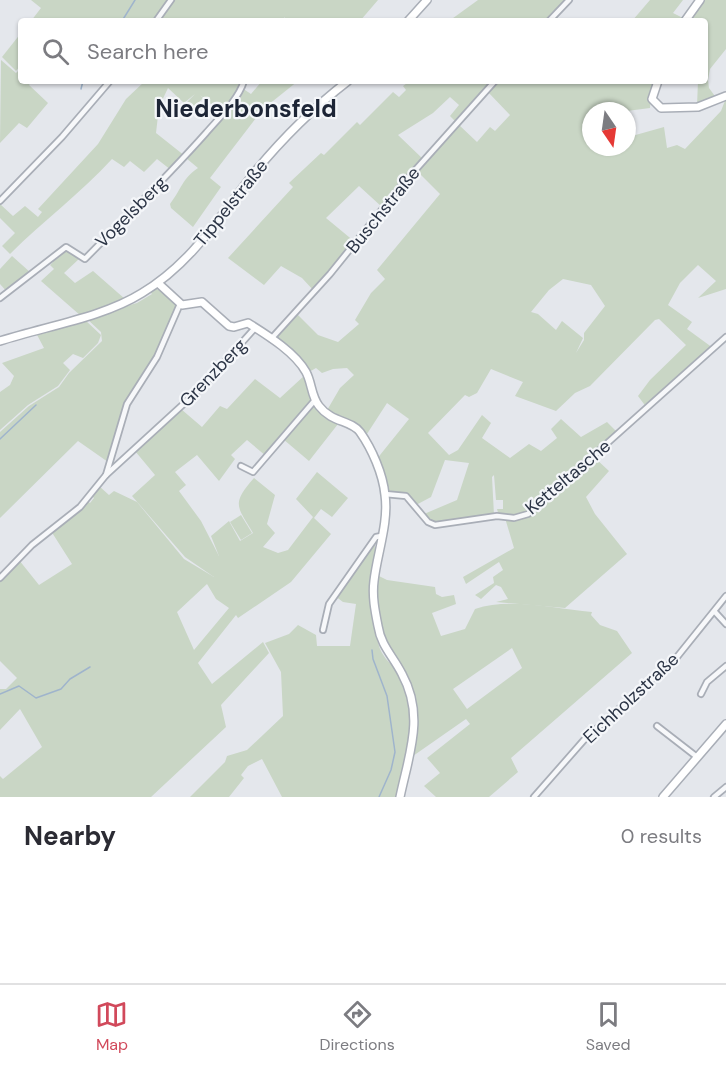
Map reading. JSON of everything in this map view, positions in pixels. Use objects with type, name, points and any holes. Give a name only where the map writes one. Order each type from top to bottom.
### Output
[{"type":"street","points":[[158,18],[171,0]]},
{"type":"street","points":[[411,18],[427,0]]},
{"type":"street","points":[[552,18],[569,0]]},
{"type":"street","points":[[687,18],[700,0]]},
{"type":"street","points":[[0,201],[62,137],[107,84]]},
{"type":"street","name":"Vogelsberg","points":[[0,298],[66,247],[85,259],[192,150],[225,111],[242,84]]},
{"type":"street","name":"Tippelstraße","points":[[0,341],[93,315],[134,298],[158,283],[209,235],[242,188],[292,130],[314,107],[344,84]]},
{"type":"street","name":"Buschstraße","points":[[271,339],[330,274],[401,186],[492,84]]},
{"type":"street","points":[[656,84],[653,100],[661,108],[698,107],[726,96]]},
{"type":"street","points":[[158,283],[180,304]]},
{"type":"street","name":"Grenzberg","points":[[0,578],[32,545],[80,507],[106,475],[201,388],[255,328],[246,322],[231,327],[202,302],[180,304],[157,357],[127,404],[106,475]]},
{"type":"street","points":[[255,328],[271,339],[304,369],[315,400],[332,419],[359,430],[373,456],[385,494],[374,589],[378,628],[385,651],[402,674],[416,717],[415,736],[400,797]]},
{"type":"street","name":"Ketteltasche","points":[[385,494],[406,496],[428,522],[435,525],[497,516],[515,518],[526,514],[569,480],[726,337]]},
{"type":"street","points":[[241,466],[253,472],[315,400]]},
{"type":"street","points":[[323,630],[329,604],[376,537],[381,536]]},
{"type":"street","name":"Eichholzstraße","points":[[534,797],[584,740],[677,657],[726,596]]},
{"type":"street","points":[[715,612],[726,624]]},
{"type":"street","points":[[701,694],[707,682],[726,666]]},
{"type":"street","points":[[663,797],[726,724]]},
{"type":"street","points":[[657,726],[698,758]]},
{"type":"street","points":[[714,797],[726,787]]},
{"type":"green space","points":[[31,0],[169,0],[156,18],[33,18],[41,8]]},
{"type":"green space","points":[[173,0],[378,0],[363,18],[160,18]]},
{"type":"green space","points":[[478,0],[567,0],[550,18],[453,18]]},
{"type":"green space","points":[[650,0],[683,0],[673,13],[683,18],[635,18]]},
{"type":"green space","points":[[702,0],[726,0],[726,49],[710,69],[708,80],[708,18],[689,18]]},
{"type":"green space","points":[[18,37],[18,69],[16,71],[2,57]]},
{"type":"green space","points":[[1,60],[16,73],[18,71],[18,84],[30,84],[48,103],[27,128],[19,123],[0,143]]},
{"type":"green space","points":[[708,80],[709,88],[717,99],[697,106],[698,84],[708,84]]},
{"type":"green space","points":[[142,84],[241,84],[225,108],[242,88],[251,94],[259,84],[294,84],[263,109],[210,178],[221,187],[193,227],[171,208],[170,204],[185,180],[198,168],[186,158],[222,113],[200,95],[203,98],[192,109],[186,103],[195,94],[184,103],[168,88],[159,107],[156,133],[185,156],[171,170],[157,159],[144,172],[130,161],[124,167],[112,159],[88,184],[10,254],[2,246],[15,233],[0,218],[0,204],[13,216],[25,206],[38,217],[42,212],[38,209],[98,144],[126,99]]},
{"type":"green space","points":[[406,84],[491,84],[456,122],[450,116],[459,105],[450,97],[433,113],[398,135],[423,159],[382,207],[359,186],[326,218],[355,242],[314,291],[302,278],[281,266],[264,285],[228,258],[293,187],[289,183],[321,153],[324,155],[357,122],[360,125],[393,92],[399,97],[406,90],[403,86]]},
{"type":"green space","points":[[494,84],[656,84],[650,108],[636,110],[636,102],[582,102],[582,156],[636,156],[636,135],[664,127],[667,148],[677,145],[685,149],[721,111],[726,98],[726,289],[698,298],[716,281],[698,265],[680,283],[668,305],[692,322],[687,329],[713,348],[647,408],[638,396],[650,380],[686,345],[659,319],[655,320],[590,386],[575,393],[556,411],[515,396],[523,382],[491,369],[477,393],[469,397],[465,395],[428,433],[449,455],[458,450],[482,415],[491,423],[482,438],[510,458],[529,444],[541,451],[557,438],[551,429],[561,419],[581,437],[607,422],[619,434],[528,513],[516,517],[499,516],[497,509],[503,509],[503,500],[496,500],[494,475],[492,477],[494,515],[435,523],[424,514],[457,500],[469,463],[445,460],[431,497],[416,505],[403,493],[386,490],[376,460],[409,419],[387,403],[365,437],[326,412],[340,388],[354,375],[347,368],[322,373],[316,368],[309,372],[273,337],[296,313],[318,335],[338,342],[359,324],[355,320],[371,293],[385,279],[377,270],[440,194],[417,171],[458,124],[477,142],[490,127],[495,131],[510,115],[487,91]],"holes":[[[563,279],[591,285],[605,306],[584,333],[584,340],[576,353],[583,338],[562,321],[556,330],[538,314],[531,312],[549,290]]]},
{"type":"green space","points":[[67,248],[80,258],[64,273],[75,283],[93,271],[125,299],[81,316],[41,281],[54,269],[50,265],[53,262],[51,259]]},
{"type":"green space","points":[[12,256],[31,273],[8,293],[0,284],[0,269]]},
{"type":"green space","points":[[155,289],[160,290],[176,305],[158,352],[125,402],[108,462],[78,441],[0,518],[0,432],[29,406],[59,387],[69,373],[102,341],[101,332],[86,318],[137,303],[152,294],[150,292]]},
{"type":"green space","points":[[85,320],[101,335],[98,343],[83,358],[73,354],[63,363],[70,370],[58,386],[28,405],[0,430],[0,392],[10,385],[14,376],[2,363],[44,348],[35,331]]},
{"type":"green space","points":[[305,375],[312,401],[266,456],[247,440],[231,455],[235,459],[219,481],[197,455],[175,472],[186,485],[179,491],[201,521],[219,556],[211,536],[229,521],[240,541],[253,533],[240,511],[239,500],[254,478],[275,495],[267,524],[275,533],[263,547],[278,553],[288,550],[313,517],[296,499],[317,472],[348,498],[332,517],[321,509],[314,518],[331,534],[291,582],[238,618],[236,615],[198,663],[212,684],[263,642],[269,653],[221,705],[226,727],[151,797],[0,797],[0,776],[3,779],[42,747],[20,709],[0,730],[0,689],[6,689],[17,678],[0,661],[0,580],[19,560],[39,585],[72,564],[51,531],[87,501],[90,503],[94,498],[91,495],[99,486],[109,495],[114,491],[137,502],[184,559],[214,577],[185,557],[132,496],[155,475],[135,451],[181,409],[202,427],[220,406],[227,409],[255,379],[280,398]],"holes":[[[207,584],[216,599],[229,608],[194,650],[177,612]]]},
{"type":"green space","points":[[314,403],[323,415],[338,424],[309,461],[283,439]]},
{"type":"green space","points":[[595,458],[609,471],[586,497],[595,514],[627,554],[565,608],[496,602],[508,599],[501,587],[496,585],[481,599],[475,595],[494,583],[493,577],[503,570],[499,562],[466,584],[463,577],[514,548],[505,518],[528,514]]},
{"type":"green space","points":[[241,515],[252,533],[241,540],[230,522]]},
{"type":"green space","points":[[375,541],[374,620],[377,639],[384,656],[400,674],[411,704],[411,735],[398,797],[282,797],[262,759],[248,766],[241,775],[244,778],[229,797],[190,797],[225,762],[227,756],[247,750],[283,716],[281,672],[265,643],[289,634],[298,625],[316,635],[317,646],[350,646],[356,604],[343,602],[335,596]]},
{"type":"green space","points":[[377,575],[387,580],[435,587],[436,594],[442,597],[454,595],[456,604],[432,613],[441,636],[465,629],[475,609],[503,604],[533,605],[592,612],[591,615],[600,625],[617,631],[632,653],[511,758],[518,772],[489,797],[436,797],[424,786],[440,773],[427,758],[470,724],[466,719],[413,756],[416,736],[414,709],[392,664],[383,639],[378,612]],"holes":[[[512,648],[522,668],[467,709],[453,689]]]},
{"type":"waterway","points":[[124,18],[135,0]]},
{"type":"waterway","points":[[81,89],[82,84]]},
{"type":"waterway","points":[[0,439],[36,405]]},
{"type":"waterway","points":[[372,650],[373,659],[387,696],[395,752],[391,770],[379,797]]},
{"type":"waterway","points":[[0,694],[19,686],[36,698],[61,689],[70,679],[90,667]]},
{"type":"district","name":"Niederbonsfeld","points":[[246,108]]}]
